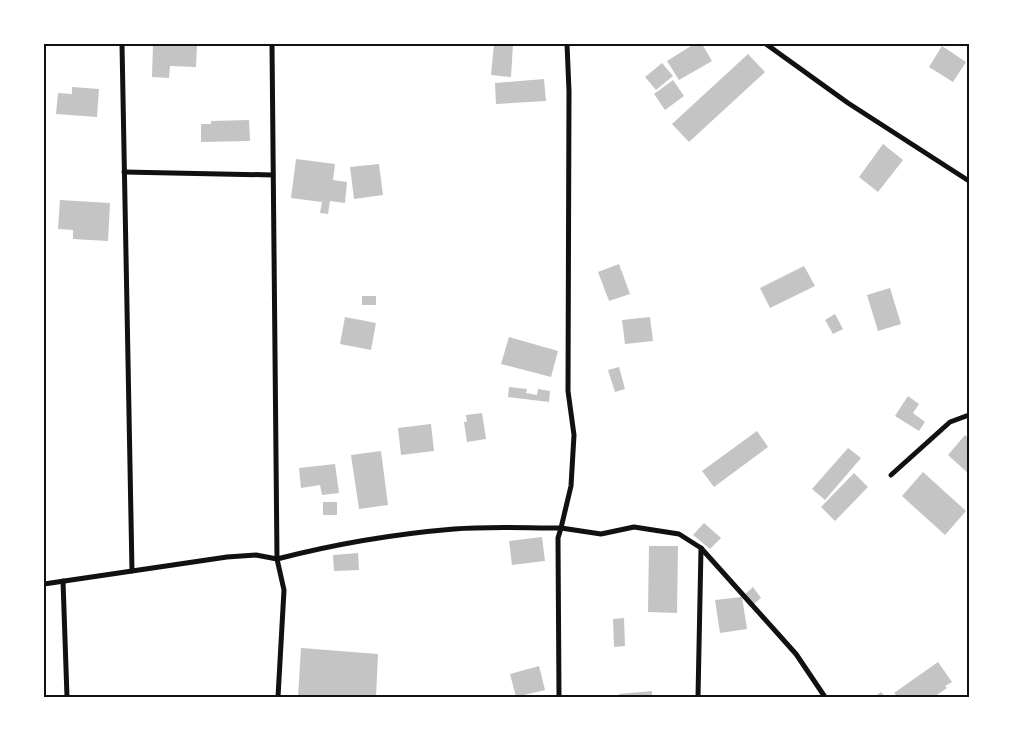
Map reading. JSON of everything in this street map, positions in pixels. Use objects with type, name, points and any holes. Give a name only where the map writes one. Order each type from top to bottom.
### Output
[{"type":"street","points":[[122,44],[132,571]]},
{"type":"street","points":[[272,44],[277,559],[284,590],[278,697]]},
{"type":"street","points":[[559,697],[558,538],[571,486],[574,435],[568,391],[569,92],[567,44]]},
{"type":"street","points":[[766,44],[848,103],[969,181]]},
{"type":"street","points":[[124,172],[273,175]]},
{"type":"street","points":[[891,475],[950,422],[969,415]]},
{"type":"street","points":[[44,584],[237,556],[256,555],[277,559],[320,548],[374,538],[446,530],[561,528],[601,534],[634,527],[679,534],[701,548],[796,654],[825,697]]},
{"type":"street","points":[[698,697],[701,548]]},
{"type":"street","points":[[63,581],[67,697]]},
{"type":"building","points":[[153,44],[197,44],[196,67],[170,66],[169,78],[152,77]]},
{"type":"building","points":[[494,44],[513,44],[511,77],[491,75]]},
{"type":"building","points":[[694,44],[702,44],[712,61],[679,80],[667,61]]},
{"type":"building","points":[[942,46],[966,62],[953,82],[929,67]]},
{"type":"building","points":[[748,54],[765,72],[689,142],[672,124]]},
{"type":"building","points":[[662,63],[673,76],[656,90],[645,77]]},
{"type":"building","points":[[544,79],[546,101],[496,104],[495,83]]},
{"type":"building","points":[[673,80],[684,96],[665,110],[654,94]]},
{"type":"building","points":[[72,87],[99,89],[97,117],[56,114],[58,93],[72,94]]},
{"type":"building","points":[[249,120],[250,141],[201,142],[201,124],[211,124],[211,121]]},
{"type":"building","points":[[883,144],[903,160],[878,192],[859,177]]},
{"type":"building","points":[[296,159],[335,164],[333,180],[347,182],[345,203],[330,201],[328,214],[320,213],[322,202],[291,198]]},
{"type":"building","points":[[379,164],[383,195],[354,199],[350,167]]},
{"type":"building","points":[[60,200],[110,203],[108,241],[73,239],[73,230],[58,229]]},
{"type":"building","points":[[619,264],[630,294],[609,301],[598,272]]},
{"type":"building","points":[[804,266],[815,286],[770,308],[760,288]]},
{"type":"building","points":[[890,288],[901,324],[878,331],[867,295]]},
{"type":"building","points":[[362,296],[376,296],[376,305],[362,305]]},
{"type":"building","points":[[835,314],[843,329],[833,334],[825,320]]},
{"type":"building","points":[[345,317],[376,323],[371,350],[340,344]]},
{"type":"building","points":[[650,317],[653,341],[625,344],[622,320]]},
{"type":"building","points":[[509,337],[558,351],[551,377],[501,364]]},
{"type":"building","points":[[619,367],[625,389],[615,392],[608,370]]},
{"type":"building","points":[[509,387],[527,389],[526,393],[537,395],[538,389],[550,391],[549,402],[508,397]]},
{"type":"building","points":[[908,396],[919,404],[913,413],[925,422],[919,431],[895,416]]},
{"type":"building","points":[[482,413],[486,439],[467,442],[464,422],[467,422],[466,415]]},
{"type":"building","points":[[431,424],[434,451],[401,455],[398,428]]},
{"type":"building","points":[[757,431],[768,447],[714,487],[702,471]]},
{"type":"building","points":[[965,435],[969,439],[969,474],[948,455]]},
{"type":"building","points":[[848,448],[861,458],[825,500],[812,489]]},
{"type":"building","points":[[381,451],[388,505],[359,509],[351,455]]},
{"type":"building","points":[[335,464],[339,493],[322,495],[320,485],[301,488],[299,468]]},
{"type":"building","points":[[923,472],[966,511],[945,535],[902,496]]},
{"type":"building","points":[[854,473],[868,487],[835,521],[821,507]]},
{"type":"building","points":[[323,502],[337,502],[337,515],[323,515]]},
{"type":"building","points":[[704,523],[721,538],[710,549],[693,535]]},
{"type":"building","points":[[542,537],[545,561],[512,565],[509,541]]},
{"type":"building","points":[[649,546],[678,546],[677,613],[648,612]]},
{"type":"building","points":[[358,553],[359,570],[334,571],[333,555]]},
{"type":"building","points":[[753,587],[761,598],[750,607],[742,597]]},
{"type":"building","points":[[742,597],[747,629],[720,633],[715,600]]},
{"type":"building","points":[[624,618],[625,646],[614,647],[613,619]]},
{"type":"building","points":[[301,648],[378,654],[376,697],[298,697]]},
{"type":"building","points":[[938,662],[952,682],[945,686],[947,688],[934,697],[898,697],[894,693]]},
{"type":"building","points":[[539,666],[545,690],[516,697],[510,674]]},
{"type":"building","points":[[652,691],[652,697],[619,697],[619,694]]},
{"type":"building","points":[[881,692],[885,697],[874,697]]}]
